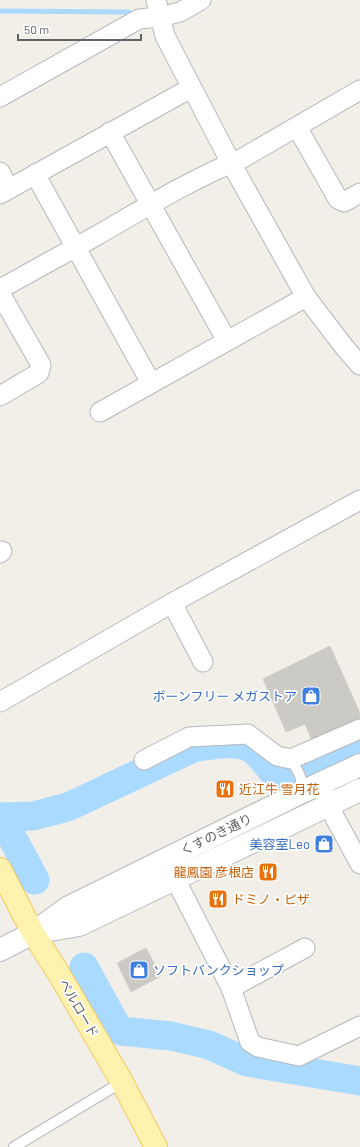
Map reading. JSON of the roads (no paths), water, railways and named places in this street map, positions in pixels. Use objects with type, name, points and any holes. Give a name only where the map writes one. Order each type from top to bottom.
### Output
[{"type":"main road","name":"くすのき通り","points":[[0,950],[33,933],[69,907],[165,859],[301,774],[360,765]]},
{"type":"main road","name":"くすのき通り","points":[[33,933],[78,925],[360,790]]},
{"type":"main road","name":"ベルロード","points":[[0,870],[33,933],[59,974],[122,1082],[156,1147]]},
{"type":"street","points":[[0,97],[158,8],[180,12],[201,0]]},
{"type":"street","points":[[158,8],[165,36],[191,88],[306,298],[360,365]]},
{"type":"street","points":[[0,172],[4,191],[191,88]]},
{"type":"street","points":[[0,289],[76,248],[151,204],[241,159],[360,90]]},
{"type":"street","points":[[297,127],[338,200],[344,202],[360,193]]},
{"type":"street","points":[[110,132],[227,341]]},
{"type":"street","points":[[35,174],[151,383]]},
{"type":"street","points":[[0,293],[41,365],[39,373],[0,396]]},
{"type":"street","points":[[100,412],[306,298]]},
{"type":"street","points":[[0,702],[172,603],[360,500]]},
{"type":"street","points":[[172,603],[203,662]]},
{"type":"street","points":[[301,774],[360,729]]},
{"type":"street","points":[[144,760],[189,737],[248,734],[301,774],[328,805],[360,864]]},
{"type":"street","points":[[165,859],[231,988],[250,1042],[258,1047],[299,1056],[360,1026]]},
{"type":"street","points":[[231,988],[305,948]]},
{"type":"lane","points":[[14,1147],[122,1082]]},
{"type":"waterway","points":[[0,11],[129,12]]},
{"type":"waterway","points":[[0,817],[33,816],[68,807],[193,748],[223,744],[246,746],[258,754],[276,775],[282,775],[360,741]]},
{"type":"waterway","points":[[1,817],[35,880]]},
{"type":"waterway","points":[[84,967],[117,1027],[121,1031],[171,1036],[209,1045],[247,1062],[360,1081]]},
{"type":"place","name":"ボーンフリー メガストア","points":[[311,696]]},
{"type":"place","name":"近江牛 雪月花","points":[[225,789]]},
{"type":"place","name":"美容室Leo","points":[[324,844]]},
{"type":"place","name":"龍鳳園 彦根店","points":[[268,872]]},
{"type":"place","name":"ドミノ・ピザ","points":[[218,899]]},
{"type":"place","name":"ソフトバンクショップ","points":[[139,970]]}]
